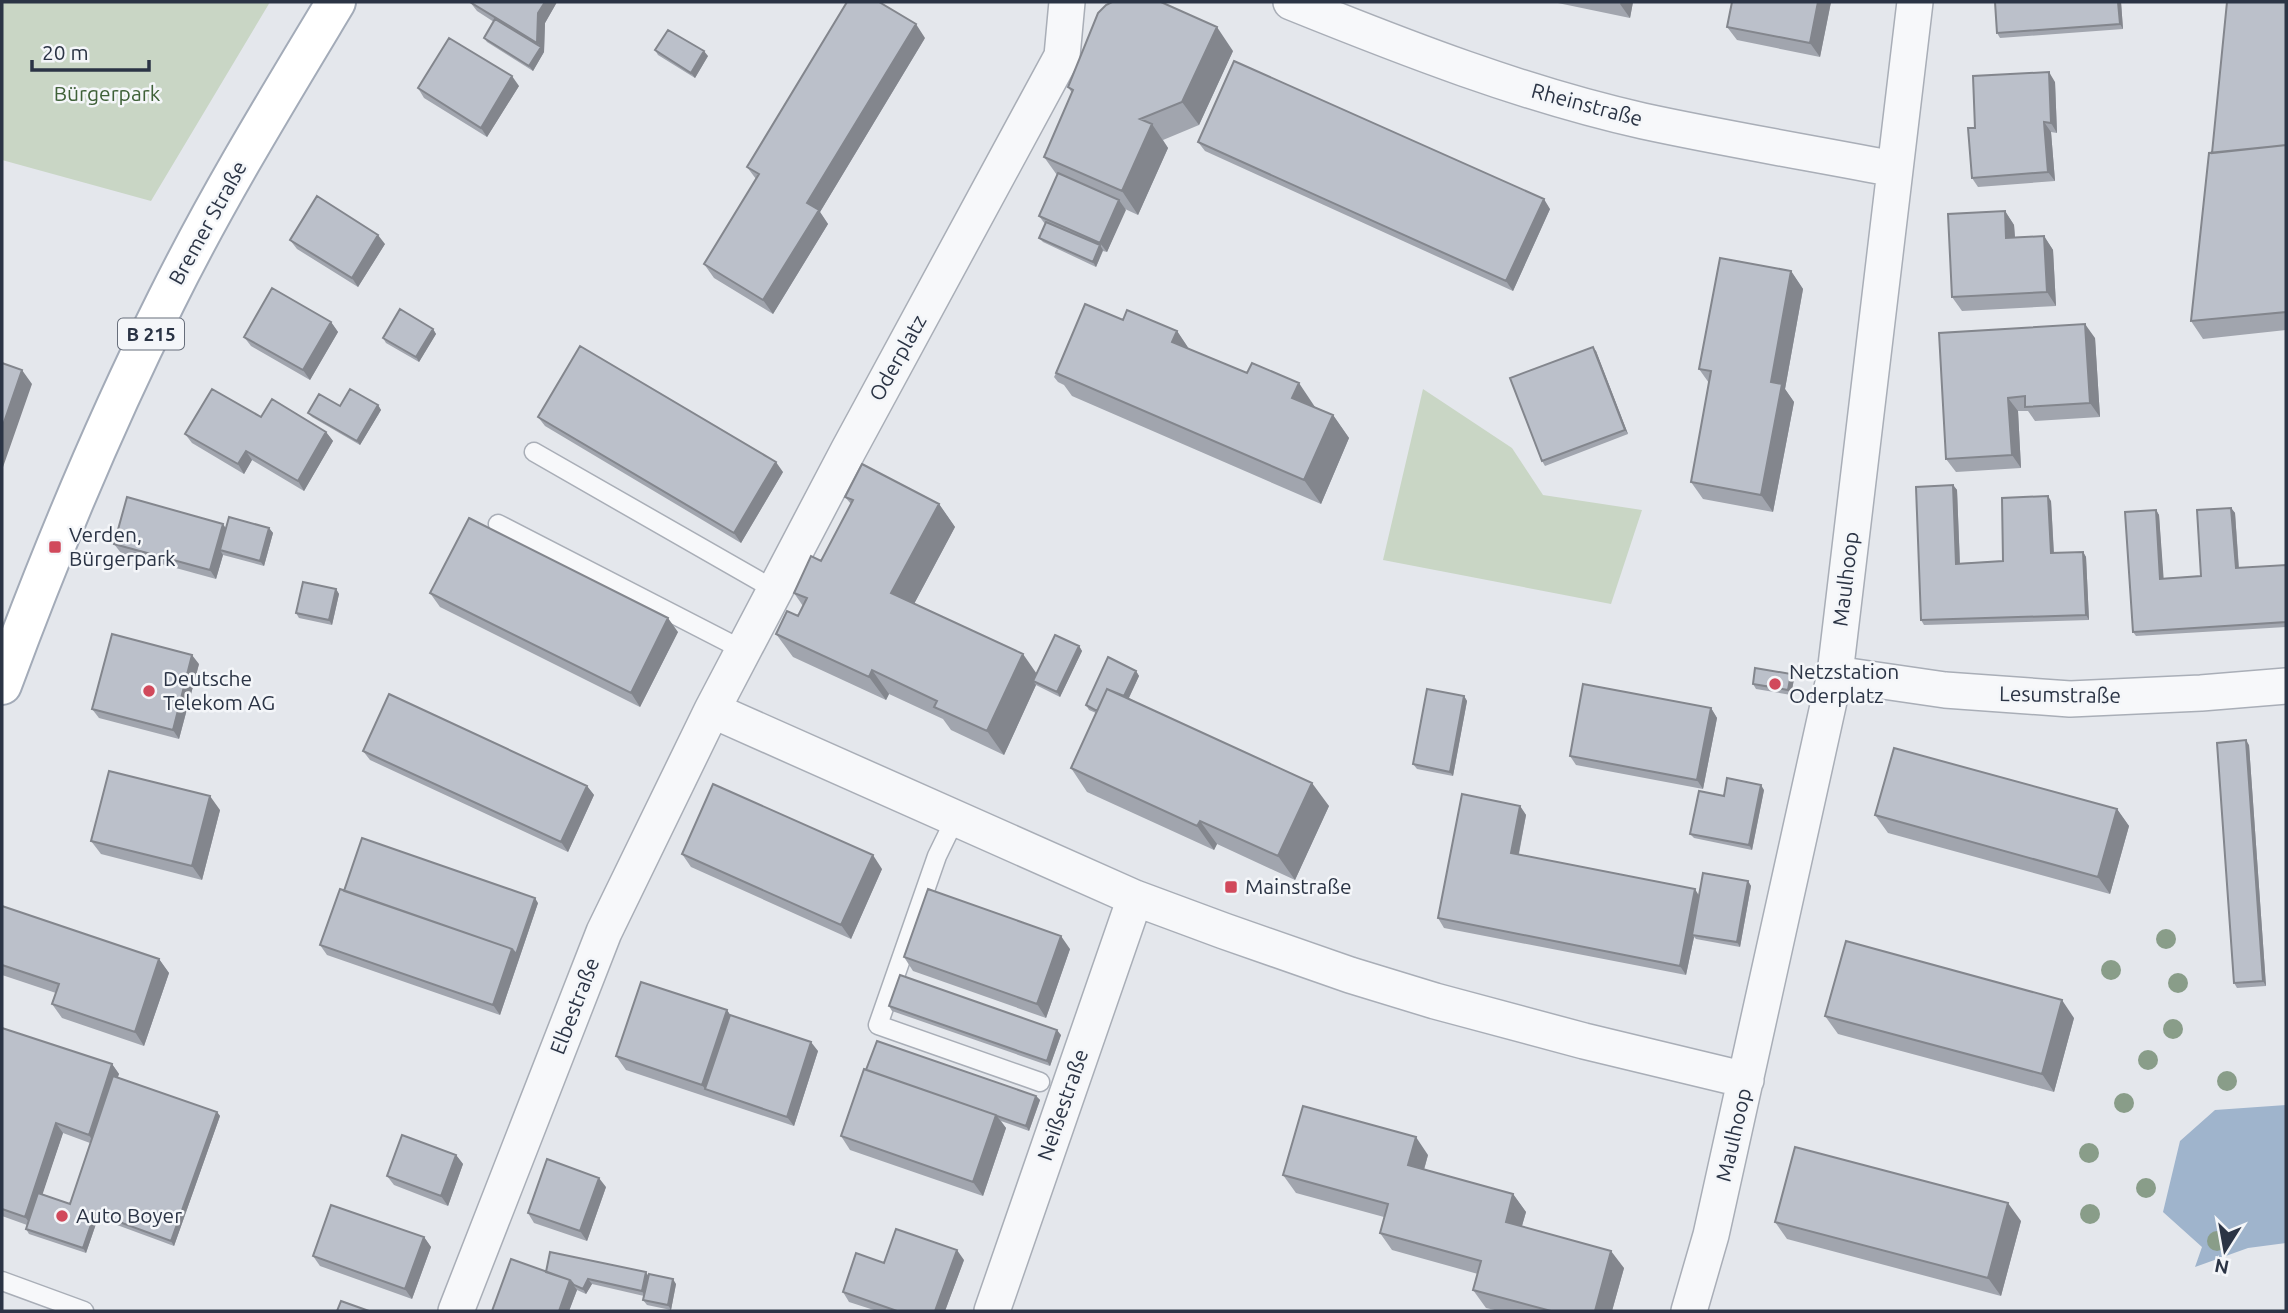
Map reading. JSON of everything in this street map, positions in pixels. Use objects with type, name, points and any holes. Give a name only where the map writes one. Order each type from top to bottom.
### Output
[{"type":"main road","name":"Bremer Straße","points":[[2,685],[55,547],[166,300],[252,142],[336,2]]},
{"type":"street","name":"Oderplatz","points":[[712,710],[864,419],[1062,56],[1067,2]]},
{"type":"street","name":"Rheinstraße","points":[[1291,2],[1385,40],[1526,89],[1642,121],[1894,169]]},
{"type":"street","name":"Maulhoop","points":[[1689,1311],[1711,1235],[1835,674],[1915,2]]},
{"type":"street","name":"Lesumstraße","points":[[1835,674],[1945,690],[2070,699],[2286,686]]},
{"type":"street","points":[[712,710],[1135,898],[1350,975],[1584,1041],[1746,1080]]},
{"type":"street","name":"Elbestraße","points":[[456,1311],[604,932],[712,710]]},
{"type":"street","name":"Neißestraße","points":[[992,1311],[1135,898]]},
{"type":"lane","points":[[534,452],[775,590]]},
{"type":"lane","points":[[498,524],[743,650]]},
{"type":"lane","points":[[955,818],[937,856],[878,1025],[1041,1082]]},
{"type":"lane","points":[[2,1281],[84,1311]]},
{"type":"green space","name":"Bürgerpark","points":[[2,2],[270,2],[151,201],[2,160]]},
{"type":"green space","points":[[1423,389],[1512,448],[1543,495],[1642,510],[1611,604],[1383,560]]},
{"type":"water","points":[[2286,1105],[2286,1243],[2248,1248],[2195,1267],[2202,1247],[2163,1212],[2180,1141],[2215,1110]]},
{"type":"building","points":[[470,2],[545,2],[538,13],[537,43]]},
{"type":"building","points":[[847,2],[879,2],[916,24],[807,203],[819,210],[763,300],[704,264],[759,174],[747,167]]},
{"type":"building","points":[[1112,2],[1161,2],[1217,27],[1182,102],[1140,119],[1152,124],[1122,191],[1044,157],[1073,90],[1068,87],[1098,13]]},
{"type":"building","points":[[1732,2],[1818,2],[1810,43],[1727,27]]},
{"type":"building","points":[[1995,2],[2118,2],[2120,24],[1997,33]]},
{"type":"building","points":[[2227,2],[2286,2],[2286,145],[2212,153]]},
{"type":"building","points":[[495,19],[541,47],[529,66],[484,38]]},
{"type":"building","points":[[668,30],[704,51],[691,73],[655,50]]},
{"type":"building","points":[[449,38],[512,76],[481,128],[418,88]]},
{"type":"building","points":[[1234,61],[1544,199],[1506,281],[1198,142]]},
{"type":"building","points":[[2049,72],[2051,123],[2044,122],[2048,172],[1972,178],[1968,128],[1975,128],[1973,76]]},
{"type":"building","points":[[2286,145],[2286,312],[2191,321],[2209,153]]},
{"type":"building","points":[[1058,173],[1119,200],[1100,243],[1039,216]]},
{"type":"building","points":[[317,196],[378,235],[352,278],[290,240]]},
{"type":"building","points":[[2005,211],[2006,238],[2044,236],[2047,292],[1952,297],[1948,214]]},
{"type":"building","points":[[1046,222],[1100,245],[1093,262],[1039,238]]},
{"type":"building","points":[[1720,258],[1791,271],[1771,382],[1782,384],[1761,495],[1691,482],[1711,371],[1699,369]]},
{"type":"building","points":[[272,288],[331,322],[303,370],[244,337]]},
{"type":"building","points":[[1085,304],[1123,320],[1127,310],[1177,331],[1172,342],[1247,373],[1252,363],[1299,383],[1292,398],[1333,415],[1304,480],[1056,373]]},
{"type":"building","points":[[400,309],[433,329],[416,357],[383,338]]},
{"type":"building","points":[[2085,324],[2090,403],[2025,407],[2025,396],[2008,398],[2012,455],[1946,459],[1939,333]]},
{"type":"building","points":[[580,346],[776,462],[734,533],[538,417]]},
{"type":"building","points":[[1593,347],[1625,430],[1542,461],[1510,378]]},
{"type":"building","points":[[2,363],[22,370],[2,428]]},
{"type":"building","points":[[212,389],[261,417],[272,399],[326,432],[298,481],[246,451],[238,464],[185,434]]},
{"type":"building","points":[[350,389],[378,405],[357,441],[308,413],[319,394],[340,406]]},
{"type":"building","points":[[862,464],[939,504],[891,593],[1023,654],[987,731],[934,707],[937,701],[872,670],[869,677],[776,634],[787,611],[798,616],[807,598],[794,593],[811,556],[821,561],[853,500],[845,497]]},
{"type":"building","points":[[1953,485],[1956,564],[2003,561],[2002,498],[2048,496],[2051,553],[2083,552],[2086,615],[1921,620],[1916,487]]},
{"type":"building","points":[[127,497],[223,524],[210,570],[114,544]]},
{"type":"building","points":[[2231,508],[2236,568],[2286,565],[2286,622],[2133,632],[2125,512],[2156,510],[2160,579],[2201,576],[2197,510]]},
{"type":"building","points":[[229,517],[269,528],[260,561],[220,550]]},
{"type":"building","points":[[469,518],[668,618],[631,693],[430,593]]},
{"type":"building","points":[[303,582],[336,589],[329,620],[296,613]]},
{"type":"building","name":"Deutsche Telekom AG","points":[[112,634],[192,655],[173,730],[92,709]]},
{"type":"building","points":[[1055,635],[1079,646],[1057,692],[1033,681]]},
{"type":"building","points":[[1108,657],[1136,671],[1124,696],[1107,689],[1097,711],[1086,705]]},
{"type":"building","name":"Netzstation Oderplatz","points":[[1755,668],[1791,674],[1788,690],[1753,684]]},
{"type":"building","points":[[1583,684],[1711,708],[1697,780],[1570,756]]},
{"type":"building","points":[[1107,689],[1312,783],[1278,856],[1200,821],[1197,826],[1071,768]]},
{"type":"building","points":[[1427,689],[1464,696],[1450,772],[1413,764]]},
{"type":"building","points":[[389,694],[587,786],[561,842],[363,751]]},
{"type":"building","points":[[2246,740],[2263,981],[2234,983],[2217,743]]},
{"type":"building","points":[[1894,748],[2117,809],[2098,877],[1875,815]]},
{"type":"building","points":[[109,771],[210,796],[192,866],[91,841]]},
{"type":"building","points":[[1727,778],[1761,785],[1749,845],[1690,834],[1699,791],[1724,796]]},
{"type":"building","points":[[713,784],[873,855],[841,925],[682,854]]},
{"type":"building","points":[[1462,794],[1520,806],[1511,853],[1695,889],[1680,966],[1438,918]]},
{"type":"building","points":[[362,838],[535,898],[516,954],[512,949],[344,891]]},
{"type":"building","points":[[1703,873],[1748,881],[1737,942],[1692,935]]},
{"type":"building","points":[[340,889],[512,949],[493,1005],[320,945]]},
{"type":"building","points":[[928,889],[1061,936],[1037,1004],[904,957]]},
{"type":"building","points":[[2,906],[159,959],[135,1032],[52,1004],[59,984],[2,965]]},
{"type":"building","points":[[1846,941],[2062,1000],[2042,1074],[1825,1016]]},
{"type":"building","points":[[900,975],[1057,1030],[1047,1061],[889,1006]]},
{"type":"building","points":[[641,982],[727,1010],[702,1085],[616,1056]]},
{"type":"building","points":[[730,1015],[811,1042],[787,1117],[705,1089]]},
{"type":"building","points":[[2,1028],[112,1064],[89,1135],[56,1123],[25,1217],[2,1209]]},
{"type":"building","points":[[877,1041],[1036,1096],[1026,1126],[866,1070]]},
{"type":"building","points":[[864,1069],[996,1115],[973,1182],[841,1136]]},
{"type":"building","points":[[113,1076],[217,1112],[171,1241],[95,1213],[83,1248],[26,1229],[38,1193],[70,1204]]},
{"type":"building","points":[[1303,1106],[1416,1137],[1408,1165],[1513,1194],[1506,1222],[1611,1251],[1595,1311],[1551,1311],[1473,1290],[1481,1261],[1380,1233],[1388,1204],[1283,1175]]},
{"type":"building","points":[[402,1135],[456,1155],[441,1196],[387,1176]]},
{"type":"building","points":[[1795,1147],[2008,1203],[1988,1278],[1775,1222]]},
{"type":"building","points":[[547,1159],[599,1178],[580,1231],[528,1213]]},
{"type":"building","points":[[331,1205],[424,1237],[405,1289],[313,1256]]},
{"type":"building","points":[[896,1229],[957,1250],[935,1311],[897,1311],[843,1292],[856,1253],[884,1263]]},
{"type":"building","points":[[550,1252],[646,1272],[642,1291],[588,1279],[583,1289],[570,1280],[546,1272]]},
{"type":"building","points":[[511,1259],[570,1280],[559,1311],[492,1311]]},
{"type":"building","points":[[649,1274],[673,1279],[668,1305],[643,1300]]},
{"type":"building","points":[[341,1301],[369,1311],[337,1311]]},
{"type":"place","name":"Verden, Bürgerpark","points":[[55,547]]},
{"type":"place","name":"Netzstation Oderplatz","points":[[1775,684]]},
{"type":"place","name":"Deutsche Telekom AG","points":[[149,691]]},
{"type":"place","name":"Mainstraße","points":[[1231,887]]},
{"type":"place","name":"Auto Boyer","points":[[62,1216]]}]
